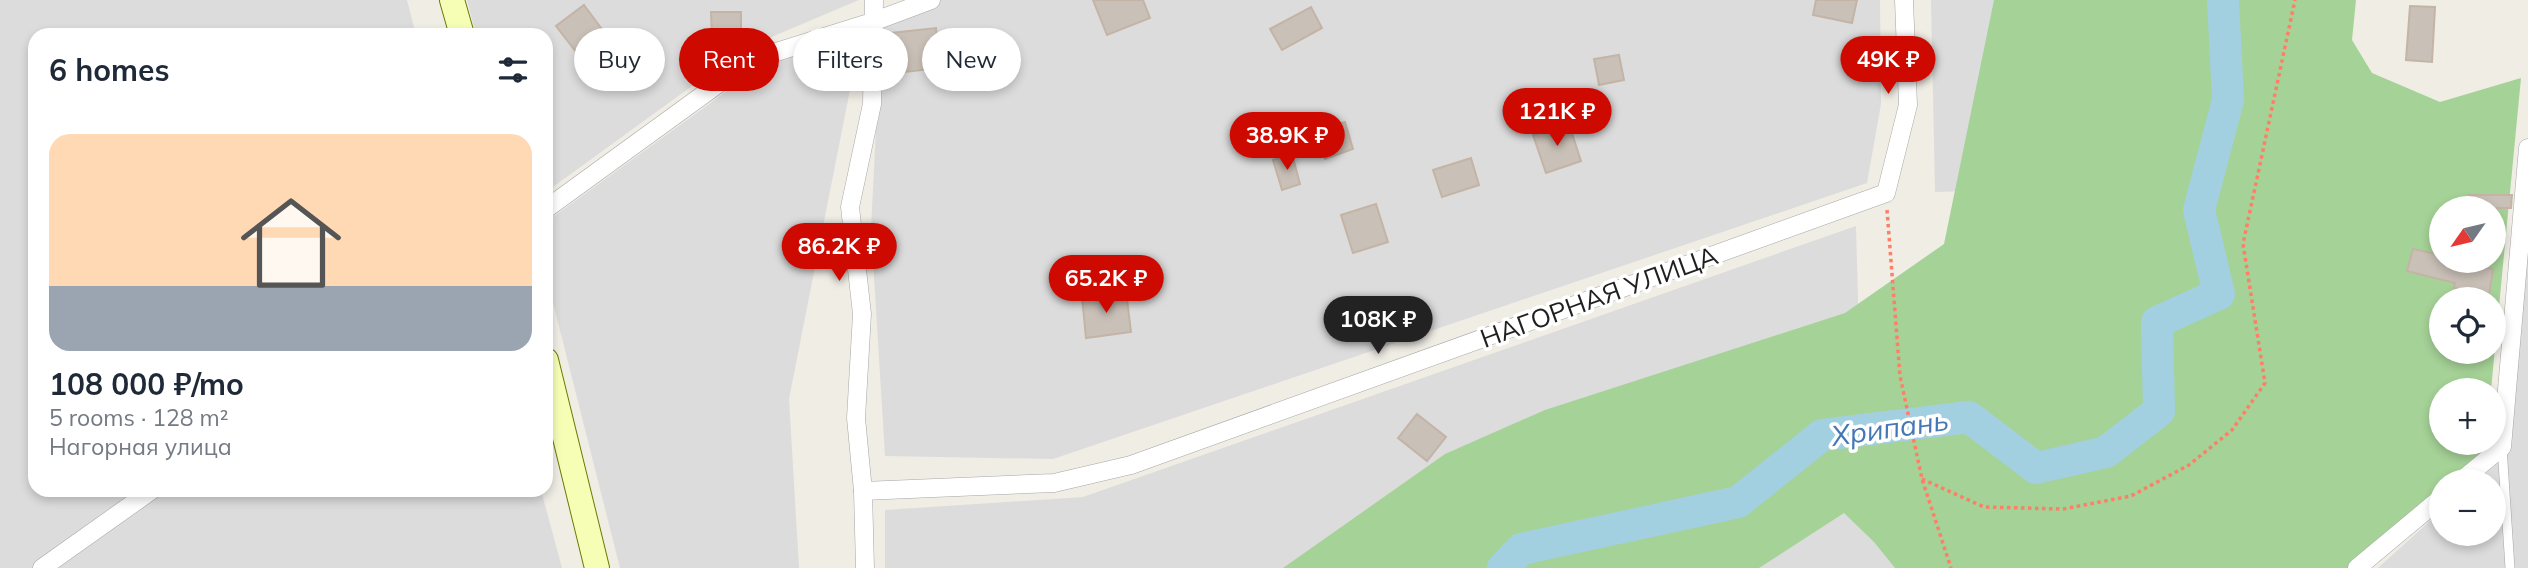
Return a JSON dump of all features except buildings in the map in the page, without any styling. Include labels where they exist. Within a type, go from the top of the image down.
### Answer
[{"type":"main road","points":[[453,0],[460,28]]},
{"type":"main road","points":[[553,388],[597,568]]},
{"type":"street","points":[[865,568],[863,491],[856,418],[862,314],[850,207],[872,104],[874,0]]},
{"type":"street","points":[[553,204],[751,60],[875,21],[931,0]]},
{"type":"street","points":[[1886,193],[1908,105],[1904,0]]},
{"type":"street","points":[[2506,413],[2523,270],[2528,148]]},
{"type":"street","name":"НАГОРНАЯ УЛИЦА","points":[[863,491],[1054,483],[1131,465],[1886,193]]},
{"type":"street","points":[[2475,469],[2492,455]]},
{"type":"street","points":[[43,568],[142,497]]},
{"type":"street","points":[[2357,568],[2429,508]]},
{"type":"lane","points":[[2503,455],[2510,568]]},
{"type":"path","points":[[1922,479],[1984,507],[2063,509],[2131,496],[2189,465],[2232,430],[2265,383],[2243,244],[2295,0]]},
{"type":"path","points":[[1886,193],[1900,376],[1922,479],[1951,568]]},
{"type":"shaded area","points":[[0,0],[407,0],[414,28],[28,28],[28,497],[543,497],[562,568],[0,568]]},
{"type":"shaded area","points":[[467,0],[859,0],[779,34],[779,28],[679,28],[679,91],[685,91],[553,187],[553,28],[474,28]]},
{"type":"shaded area","points":[[918,0],[1880,0],[1881,104],[1867,183],[1053,459],[885,456],[871,228],[878,91],[908,91],[908,28],[881,28],[882,12]]},
{"type":"shaded area","points":[[1931,0],[2145,0],[2138,186],[1935,192]]},
{"type":"shaded area","points":[[793,54],[793,91],[850,91],[789,399],[799,568],[620,568],[553,303],[553,217],[727,91],[779,91],[779,60]]},
{"type":"shaded area","points":[[1856,226],[1859,337],[1294,568],[885,568],[885,510],[1083,497]]},
{"type":"shaded area","points":[[2528,252],[2528,568],[2378,568],[2429,522],[2429,546],[2506,546],[2506,469],[2488,469],[2510,449]]},
{"type":"shaded area","points":[[1843,497],[1902,568],[1723,568]]},
{"type":"green space","points":[[1994,0],[2356,0],[2352,40],[2372,73],[2440,102],[2521,78],[2506,234],[2506,196],[2429,196],[2429,273],[2502,273],[2501,287],[2429,287],[2429,364],[2494,364],[2492,378],[2429,378],[2429,455],[2479,455],[2466,469],[2429,469],[2429,502],[2348,568],[1895,568],[1874,542],[1844,513],[1759,568],[1283,568],[1445,454],[1545,410],[1845,313],[1944,244]]},
{"type":"waterway","name":"Хрипань","points":[[1503,568],[1521,549],[1738,502],[1822,435],[1969,417],[2036,468],[2106,452],[2159,411],[2157,322],[2219,294],[2199,210],[2228,100],[2223,0]]}]
